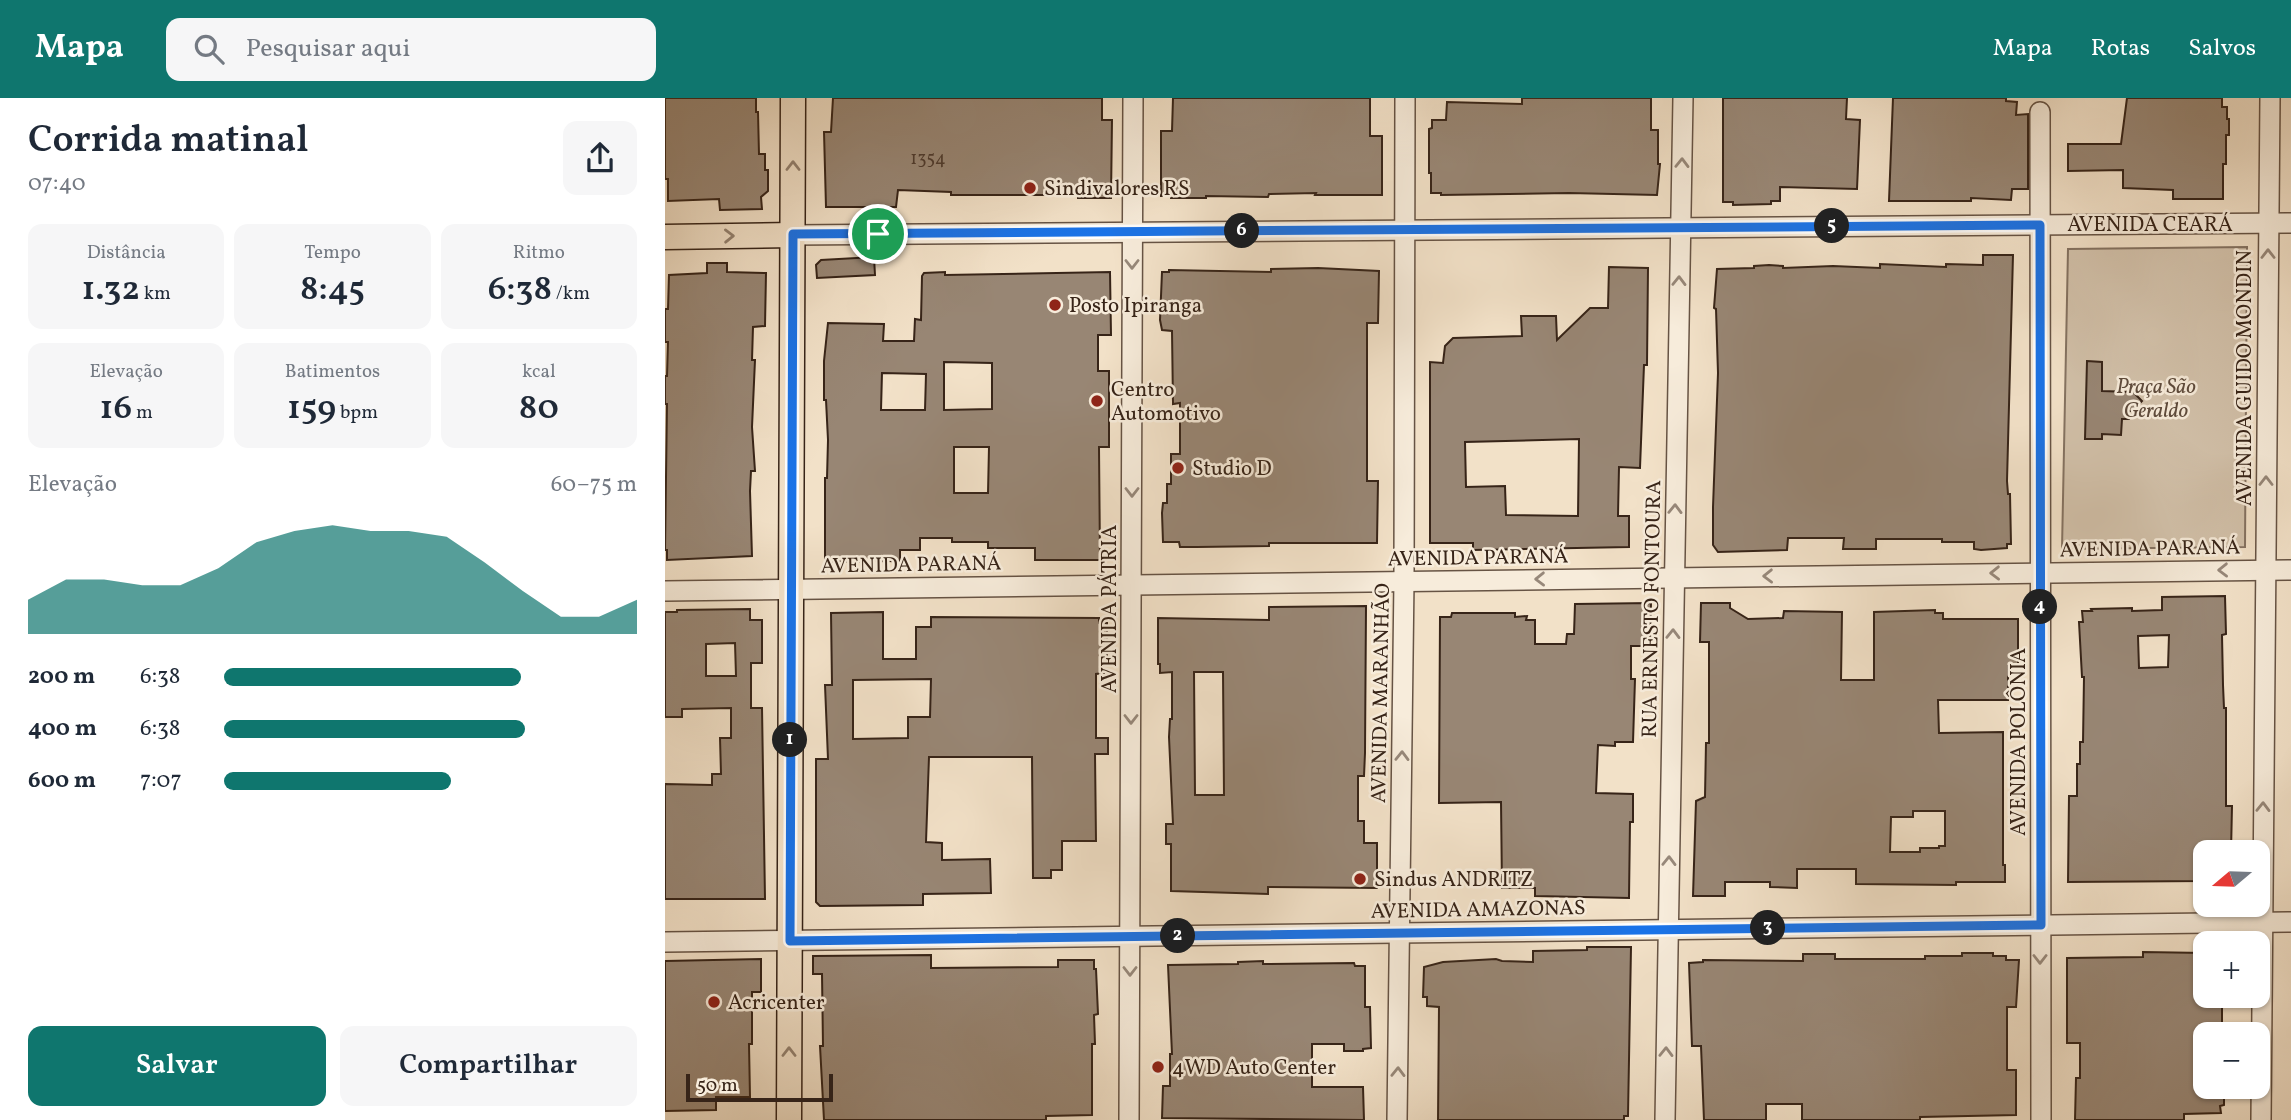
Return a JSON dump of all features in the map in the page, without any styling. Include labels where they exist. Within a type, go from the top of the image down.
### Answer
[{"type":"main road","points":[[789,1120],[793,98]]},
{"type":"main road","name":"AVENIDA CEARÁ","points":[[665,237],[793,234]]},
{"type":"street","name":"AVENIDA PÁTRIA","points":[[1129,1120],[1133,98]]},
{"type":"street","name":"AVENIDA MARANHÃO","points":[[1397,1120],[1405,580],[1405,98]]},
{"type":"street","name":"RUA ERNESTO FONTOURA","points":[[1665,1120],[1683,98]]},
{"type":"street","name":"AVENIDA GUIDO MONDIN","points":[[2260,1120],[2270,98]]},
{"type":"street","name":"AVENIDA POLÔNIA","points":[[2040,112],[2041,1120]]},
{"type":"street","name":"AVENIDA CEARÁ","points":[[793,234],[2291,223]]},
{"type":"street","name":"AVENIDA PARANÁ","points":[[665,591],[2291,570]]},
{"type":"street","name":"AVENIDA AMAZONAS","points":[[665,942],[2291,922]]},
{"type":"green space","name":"Praça São Geraldo","points":[[2247,247],[2245,547],[2062,549],[2068,249]]},
{"type":"building","points":[[665,98],[756,98],[759,154],[765,154],[765,170],[768,170],[768,191],[761,197],[762,209],[720,210],[719,199],[668,201],[668,179],[665,179]]},
{"type":"building","points":[[833,98],[1102,98],[1102,120],[1112,120],[1111,198],[1078,198],[1078,195],[951,195],[951,192],[898,190],[896,207],[826,207],[824,132],[831,132]]},
{"type":"building","points":[[1173,98],[1370,98],[1370,136],[1382,136],[1382,195],[1315,195],[1316,193],[1269,194],[1268,197],[1161,196],[1161,131],[1172,131]]},
{"type":"building","points":[[1522,98],[1651,98],[1651,130],[1658,130],[1660,164],[1657,195],[1431,193],[1429,129],[1432,128],[1432,120],[1446,120],[1447,102],[1522,104]]},
{"type":"building","points":[[1723,98],[1847,98],[1846,119],[1860,120],[1857,189],[1780,187],[1780,201],[1771,201],[1771,204],[1733,205],[1733,202],[1723,202]]},
{"type":"building","points":[[1893,98],[2006,98],[2006,101],[2017,102],[2016,115],[2028,114],[2028,189],[2012,189],[2011,200],[1971,198],[1971,201],[1889,201]]},
{"type":"building","points":[[2127,98],[2222,98],[2222,107],[2227,107],[2229,119],[2226,164],[2223,164],[2223,199],[2173,199],[2173,190],[2123,188],[2123,170],[2068,171],[2068,144],[2121,144]]},
{"type":"building","points":[[1983,255],[2013,255],[2007,481],[2010,494],[2011,544],[2007,544],[2007,548],[1981,550],[1974,549],[1974,542],[1876,539],[1876,549],[1843,549],[1844,538],[1788,538],[1787,550],[1718,552],[1713,545],[1718,373],[1714,308],[1717,269],[1769,265],[1783,268],[1880,268],[1880,264],[1946,267],[1946,264],[1983,265]]},
{"type":"building","points":[[874,257],[875,275],[817,278],[816,265],[821,260]]},
{"type":"building","points":[[707,263],[727,263],[727,272],[766,273],[765,326],[753,327],[752,360],[755,360],[752,427],[755,471],[751,471],[750,491],[752,556],[667,560],[665,376],[668,342],[665,342],[665,309],[668,309],[669,275],[707,273]]},
{"type":"building","points":[[1609,267],[1648,268],[1647,365],[1644,365],[1640,468],[1619,467],[1618,516],[1629,516],[1629,547],[1473,550],[1473,543],[1430,543],[1430,362],[1443,363],[1445,346],[1453,338],[1522,336],[1521,316],[1556,316],[1557,340],[1590,308],[1608,308]],"holes":[[[1579,439],[1578,516],[1506,515],[1505,486],[1466,487],[1465,442]]]},
{"type":"building","points":[[1271,269],[1379,271],[1378,323],[1367,323],[1367,481],[1378,481],[1377,543],[1269,543],[1269,546],[1180,547],[1179,542],[1163,542],[1162,513],[1163,503],[1167,503],[1167,484],[1171,484],[1171,454],[1180,454],[1180,403],[1173,404],[1172,331],[1162,330],[1160,320],[1162,272],[1271,272]]},
{"type":"building","points":[[945,272],[945,275],[1110,272],[1111,335],[1098,335],[1098,371],[1109,371],[1109,447],[1099,447],[1100,560],[1035,560],[1035,548],[988,548],[988,542],[952,542],[952,538],[920,538],[920,550],[900,550],[900,561],[825,562],[828,440],[824,361],[828,323],[884,324],[883,341],[914,341],[915,319],[921,320],[924,273]],"holes":[[[944,362],[992,363],[992,409],[944,410]],[[882,373],[926,374],[925,410],[881,410]],[[954,447],[989,447],[988,493],[954,493]]]},
{"type":"building","points":[[2087,361],[2102,362],[2102,391],[2133,392],[2142,401],[2129,411],[2129,419],[2122,419],[2121,435],[2102,434],[2102,439],[2085,439]]},
{"type":"building","points":[[2225,596],[2226,634],[2222,635],[2226,708],[2226,806],[2232,806],[2231,840],[2193,840],[2193,881],[2068,882],[2069,796],[2077,796],[2077,764],[2080,764],[2080,742],[2083,742],[2084,677],[2079,622],[2083,622],[2082,611],[2132,608],[2132,611],[2162,610],[2162,597]],"holes":[[[2169,635],[2168,667],[2139,668],[2138,636]]]},
{"type":"building","points":[[1651,603],[1650,646],[1631,646],[1631,679],[1635,679],[1633,742],[1615,742],[1615,746],[1598,745],[1596,793],[1633,794],[1629,898],[1535,896],[1535,888],[1502,888],[1501,802],[1439,803],[1440,617],[1451,617],[1452,613],[1515,613],[1515,617],[1527,616],[1526,620],[1535,620],[1535,644],[1566,644],[1567,634],[1574,634],[1575,604]]},
{"type":"building","points":[[1701,603],[1730,603],[1730,608],[1748,619],[1783,618],[1784,611],[1842,612],[1841,680],[1874,680],[1874,612],[1935,610],[1935,613],[1943,613],[1943,619],[2018,619],[2018,666],[2008,666],[2008,700],[1938,700],[1939,733],[2003,732],[2005,882],[1956,882],[1956,885],[1856,884],[1856,869],[1797,869],[1797,888],[1770,887],[1770,882],[1725,882],[1725,896],[1693,896],[1696,801],[1705,797],[1706,743],[1709,743],[1709,642],[1700,642]],"holes":[[[1913,811],[1945,811],[1945,846],[1920,848],[1920,852],[1890,852],[1891,817],[1913,817]]]},
{"type":"building","points":[[1366,606],[1365,753],[1364,776],[1358,776],[1358,821],[1364,821],[1364,843],[1377,843],[1377,888],[1268,887],[1268,894],[1171,891],[1171,844],[1166,844],[1166,824],[1173,824],[1169,737],[1172,719],[1172,672],[1160,673],[1158,618],[1269,620],[1269,607]],"holes":[[[1194,672],[1223,672],[1224,795],[1195,795]]]},
{"type":"building","points":[[750,609],[750,620],[762,620],[762,663],[751,663],[751,708],[762,708],[765,899],[665,899],[665,784],[712,785],[712,774],[721,774],[720,738],[731,738],[731,708],[682,709],[682,717],[665,717],[665,612]],"holes":[[[735,643],[736,676],[706,676],[706,644]]]},
{"type":"building","points":[[883,612],[883,659],[916,659],[916,627],[931,627],[931,617],[1099,618],[1099,623],[1107,623],[1107,662],[1104,662],[1104,673],[1096,674],[1096,738],[1108,738],[1108,754],[1095,754],[1096,841],[1062,841],[1062,870],[1051,870],[1051,878],[1033,878],[1032,757],[929,757],[926,842],[942,843],[942,860],[990,859],[991,893],[923,894],[923,905],[820,906],[816,902],[816,759],[828,759],[825,685],[832,685],[831,613]],"holes":[[[931,679],[930,717],[908,717],[908,738],[853,739],[853,680]]]},
{"type":"building","points":[[1587,947],[1631,947],[1628,1116],[1624,1116],[1624,1120],[1438,1120],[1439,1007],[1427,1006],[1427,997],[1423,997],[1424,967],[1443,962],[1496,959],[1533,962],[1533,951],[1587,950]]},
{"type":"building","points":[[2143,952],[2193,953],[2193,1008],[2222,1008],[2222,1022],[2193,1022],[2193,1099],[2224,1099],[2224,1105],[2220,1106],[2221,1113],[2184,1114],[2184,1120],[2075,1120],[2076,1078],[2080,1078],[2080,1043],[2067,1043],[2067,958],[2143,957]]},
{"type":"building","points":[[1962,953],[1993,953],[1993,956],[2006,956],[2006,960],[2019,960],[2016,1007],[2007,1007],[2007,1070],[2016,1070],[2016,1115],[1920,1117],[1920,1120],[1802,1120],[1802,1104],[1766,1104],[1766,1120],[1704,1120],[1701,1046],[1692,1046],[1689,963],[1703,960],[1803,961],[1803,954],[1835,954],[1835,959],[1925,959],[1925,956],[1962,956]]},
{"type":"building","points":[[931,955],[931,968],[1058,967],[1058,960],[1094,960],[1098,1014],[1094,1015],[1095,1044],[1092,1044],[1092,1115],[1046,1116],[1046,1120],[824,1120],[820,1046],[823,1046],[822,974],[813,974],[813,956]]},
{"type":"building","points":[[761,959],[761,992],[752,992],[750,1097],[716,1097],[716,1110],[665,1111],[665,961]]},
{"type":"building","points":[[1263,961],[1263,964],[1354,963],[1355,966],[1365,966],[1365,1007],[1370,1007],[1371,1048],[1344,1051],[1344,1044],[1312,1044],[1312,1087],[1363,1087],[1364,1120],[1162,1118],[1163,1086],[1170,1086],[1172,1054],[1168,965]]},
{"type":"place","name":"Sindivalores RS","points":[[1030,188]]},
{"type":"place","name":"Posto Ipiranga","points":[[1055,305]]},
{"type":"place","name":"Centro Automotivo","points":[[1097,401]]},
{"type":"place","name":"Studio D","points":[[1178,468]]},
{"type":"place","name":"Sindus ANDRITZ","points":[[1360,879]]},
{"type":"place","name":"Acricenter","points":[[714,1002]]},
{"type":"place","name":"4WD Auto Center","points":[[1158,1067]]},
{"type":"route","points":[[2040,225],[2041,925],[790,941],[793,234],[878,234],[2040,225]]}]
